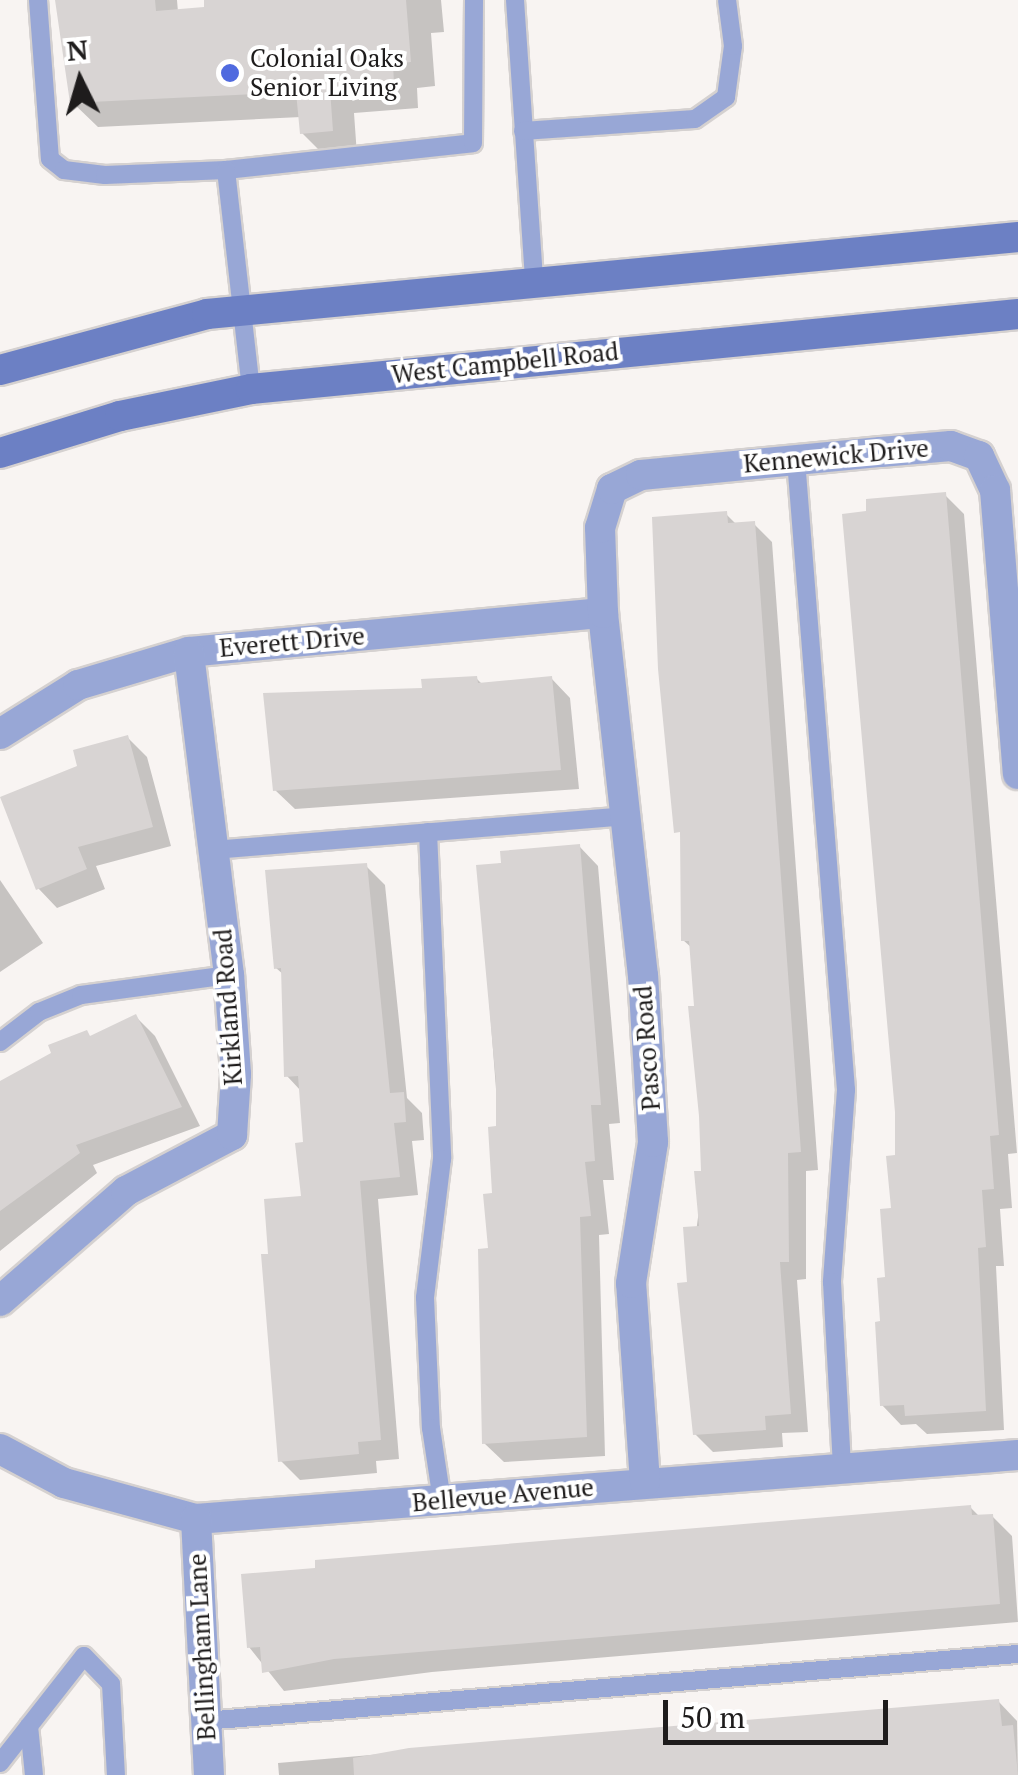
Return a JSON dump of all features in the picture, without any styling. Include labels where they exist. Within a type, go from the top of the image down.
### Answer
[{"type":"main road","points":[[0,370],[139,328],[244,310],[1018,236]]},
{"type":"main road","name":"West Campbell Road","points":[[0,454],[120,416],[251,389],[1018,314]]},
{"type":"street","name":"Kennewick Drive","points":[[612,489],[640,475],[951,446],[979,456],[995,490],[1018,774]]},
{"type":"street","name":"Pasco Road","points":[[612,489],[600,528],[603,613],[626,816],[653,1142],[630,1282],[645,1482]]},
{"type":"street","name":"Everett Drive","points":[[0,734],[78,684],[189,652],[603,613]]},
{"type":"street","name":"Kirkland Road","points":[[0,1301],[126,1191],[232,1136],[236,1074],[229,975],[189,652]]},
{"type":"street","name":"Bellevue Avenue","points":[[0,1450],[64,1483],[196,1519],[1018,1455]]},
{"type":"street","name":"Bellingham Lane","points":[[196,1519],[209,1775]]},
{"type":"lane","points":[[38,0],[50,159],[64,170],[105,175],[226,170],[473,143],[474,0]]},
{"type":"lane","points":[[514,0],[534,281]]},
{"type":"lane","points":[[524,131],[695,119],[726,97],[732,46],[726,0]]},
{"type":"lane","points":[[226,170],[251,389]]},
{"type":"lane","points":[[796,460],[846,1090],[832,1300],[842,1467]]},
{"type":"lane","points":[[214,850],[626,816]]},
{"type":"lane","points":[[428,832],[442,1159],[425,1298],[430,1428],[442,1500]]},
{"type":"lane","points":[[0,1042],[39,1012],[81,995],[229,975]]},
{"type":"lane","points":[[204,1721],[1018,1654]]},
{"type":"lane","points":[[0,1763],[84,1656],[111,1684],[116,1775]]},
{"type":"lane","points":[[29,1726],[34,1775]]},
{"type":"building","name":"Colonial Oaks Senior Living","points":[[55,0],[155,0],[156,11],[204,7],[204,0],[406,0],[411,62],[393,64],[394,83],[330,89],[333,131],[300,134],[296,92],[70,103]]},
{"type":"building","points":[[946,492],[999,1135],[990,1136],[994,1189],[982,1190],[986,1247],[978,1248],[986,1411],[905,1416],[904,1405],[880,1406],[875,1322],[880,1321],[877,1278],[885,1277],[880,1209],[891,1208],[886,1156],[895,1155],[895,1112],[842,514],[866,511],[866,499]]},
{"type":"building","points":[[727,511],[728,523],[755,521],[801,1152],[788,1153],[789,1262],[780,1262],[791,1414],[765,1416],[766,1430],[693,1435],[677,1283],[687,1282],[683,1227],[699,1226],[694,1171],[701,1171],[699,1116],[688,1006],[694,1006],[689,941],[681,941],[680,832],[674,833],[658,669],[652,517]]},
{"type":"building","points":[[477,676],[478,683],[552,676],[561,770],[273,791],[263,693],[422,688],[421,679]]},
{"type":"building","points":[[128,735],[153,827],[78,847],[87,869],[36,890],[0,797],[77,766],[73,750]]},
{"type":"building","points":[[580,844],[601,1105],[591,1105],[595,1161],[585,1162],[591,1216],[580,1217],[587,1437],[482,1444],[478,1249],[488,1248],[483,1194],[492,1193],[488,1127],[496,1126],[496,1082],[476,865],[501,863],[500,851]]},
{"type":"building","points":[[367,863],[390,1093],[404,1092],[406,1122],[394,1123],[400,1177],[360,1181],[381,1440],[358,1442],[359,1454],[278,1462],[261,1254],[268,1254],[264,1199],[301,1196],[295,1143],[303,1142],[298,1076],[284,1077],[281,968],[274,969],[265,870]]},
{"type":"building","points":[[136,1014],[182,1107],[76,1145],[80,1153],[0,1211],[0,1081],[51,1053],[48,1045],[87,1030],[90,1036]]},
{"type":"building","points":[[971,1505],[972,1515],[993,1514],[1000,1604],[334,1659],[262,1673],[260,1647],[247,1648],[241,1574],[315,1568],[315,1560]]},
{"type":"building","points":[[999,1699],[1002,1726],[1013,1725],[1018,1775],[354,1775],[353,1758],[409,1748]]},
{"type":"place","name":"Colonial Oaks Senior Living","points":[[230,73]]}]
